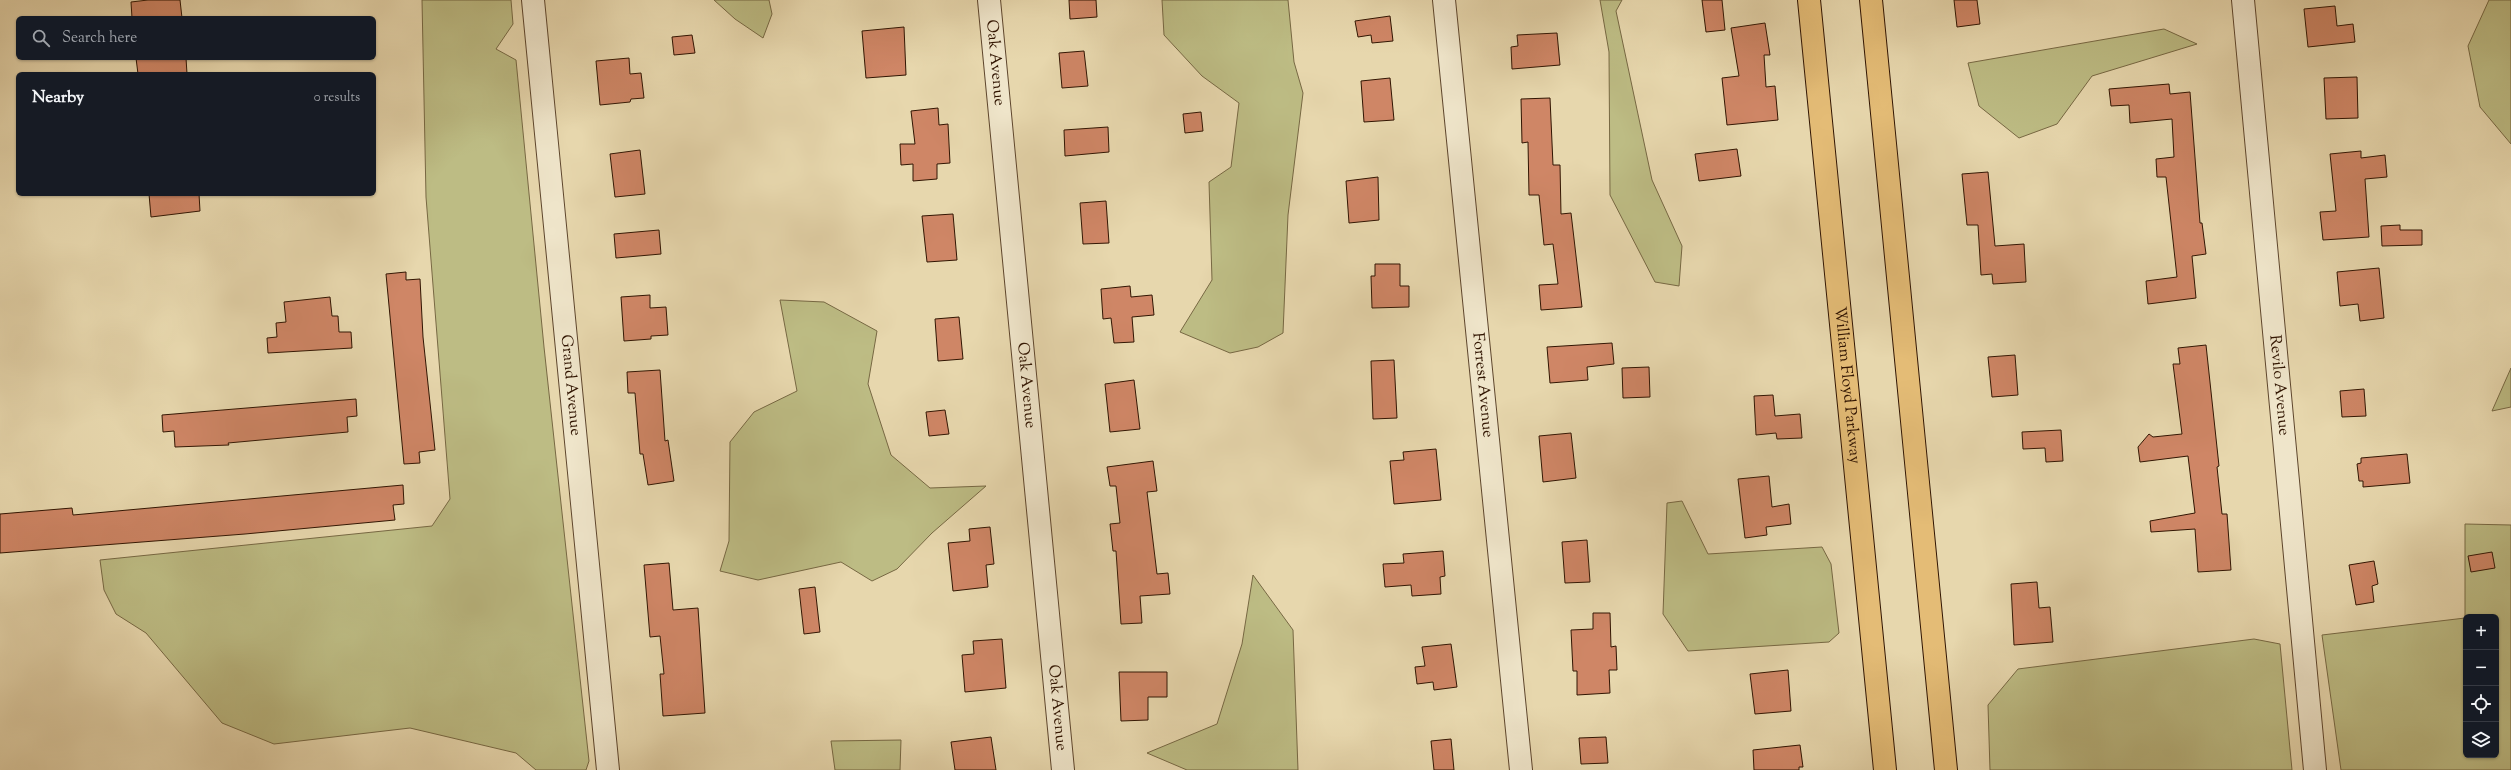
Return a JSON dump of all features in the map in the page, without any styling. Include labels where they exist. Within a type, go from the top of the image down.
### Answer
[{"type":"highway","name":"William Floyd Parkway","points":[[1809,0],[1885,770]]},
{"type":"highway","points":[[1871,0],[1946,770]]},
{"type":"street","name":"Grand Avenue","points":[[533,0],[608,770]]},
{"type":"street","name":"Oak Avenue","points":[[989,0],[1063,770]]},
{"type":"street","name":"Forrest Avenue","points":[[1444,0],[1521,770]]},
{"type":"street","name":"Revilo Avenue","points":[[2243,0],[2315,770]]},
{"type":"shaded area","points":[[422,0],[511,0],[513,24],[496,49],[516,60],[544,347],[589,761],[586,770],[536,770],[516,753],[410,728],[274,744],[222,723],[146,633],[116,614],[104,590],[100,560],[432,526],[450,499],[426,197]]},
{"type":"shaded area","points":[[714,0],[769,0],[772,14],[763,38],[735,19]]},
{"type":"shaded area","points":[[1162,0],[1288,0],[1294,62],[1303,93],[1288,215],[1283,333],[1258,347],[1230,353],[1180,332],[1212,280],[1209,182],[1231,167],[1239,103],[1202,76],[1164,35]]},
{"type":"shaded area","points":[[1600,0],[1622,0],[1616,11],[1652,180],[1682,246],[1679,286],[1655,282],[1610,195],[1609,52]]},
{"type":"shaded area","points":[[2489,0],[2511,0],[2511,144],[2480,107],[2468,46]]},
{"type":"shaded area","points":[[2164,29],[2197,44],[2092,76],[2057,124],[2019,138],[1979,106],[1968,63]]},
{"type":"shaded area","points":[[780,300],[824,302],[877,331],[868,384],[891,455],[930,488],[986,486],[932,533],[897,569],[872,581],[841,562],[758,580],[720,571],[729,541],[730,442],[754,412],[797,391]]},
{"type":"shaded area","points":[[2511,368],[2511,407],[2492,411]]},
{"type":"shaded area","points":[[1682,501],[1708,554],[1822,547],[1831,564],[1839,633],[1829,642],[1688,651],[1663,614],[1667,503]]},
{"type":"shaded area","points":[[2465,524],[2511,525],[2511,770],[2341,770],[2322,635],[2463,618],[2463,758],[2499,758],[2499,614],[2465,614]]},
{"type":"shaded area","points":[[1253,575],[1293,630],[1298,770],[1187,770],[1147,753],[1217,724],[1242,644]]},
{"type":"shaded area","points":[[2254,639],[2280,644],[2292,770],[1990,770],[1988,705],[2018,669]]},
{"type":"shaded area","points":[[901,740],[900,770],[835,770],[831,741]]},
{"type":"building","points":[[148,0],[180,0],[182,16],[132,16],[131,2]]},
{"type":"building","points":[[1069,0],[1096,0],[1097,17],[1070,19]]},
{"type":"building","points":[[1702,0],[1722,0],[1725,30],[1706,32]]},
{"type":"building","points":[[1954,0],[1977,0],[1980,24],[1957,27]]},
{"type":"building","points":[[2335,6],[2337,26],[2353,24],[2355,42],[2308,47],[2304,9]]},
{"type":"building","points":[[1390,16],[1393,41],[1372,43],[1371,35],[1358,37],[1355,21]]},
{"type":"building","points":[[1765,23],[1770,55],[1764,55],[1766,87],[1775,86],[1778,120],[1727,125],[1722,78],[1739,76],[1731,28]]},
{"type":"building","points":[[904,27],[906,75],[866,78],[862,31]]},
{"type":"building","points":[[1557,33],[1560,65],[1512,69],[1511,47],[1518,46],[1517,35]]},
{"type":"building","points":[[692,35],[695,53],[674,55],[672,37]]},
{"type":"building","points":[[1084,51],[1088,86],[1062,88],[1059,53]]},
{"type":"building","points":[[629,58],[630,74],[641,73],[644,98],[631,99],[630,102],[600,105],[596,61]]},
{"type":"building","points":[[136,60],[186,60],[187,72],[138,72]]},
{"type":"building","points":[[2357,77],[2358,118],[2326,119],[2324,78]]},
{"type":"building","points":[[1390,78],[1394,120],[1364,122],[1361,81]]},
{"type":"building","points":[[2169,84],[2170,94],[2190,92],[2200,223],[2202,223],[2206,254],[2192,256],[2196,298],[2148,304],[2146,281],[2177,277],[2166,177],[2157,177],[2156,159],[2174,157],[2172,119],[2130,123],[2129,105],[2111,106],[2109,89]]},
{"type":"building","points":[[1550,98],[1553,165],[1560,165],[1561,214],[1571,213],[1582,307],[1541,310],[1539,285],[1558,284],[1553,244],[1544,245],[1539,195],[1529,195],[1528,142],[1522,143],[1521,99]]},
{"type":"building","points":[[938,108],[939,125],[948,124],[950,163],[937,164],[937,179],[913,181],[913,164],[901,165],[900,144],[915,144],[911,111]]},
{"type":"building","points":[[1201,112],[1203,131],[1185,133],[1183,114]]},
{"type":"building","points":[[1108,127],[1109,152],[1065,156],[1064,130]]},
{"type":"building","points":[[1737,149],[1741,176],[1699,181],[1695,154]]},
{"type":"building","points":[[640,150],[645,194],[615,197],[610,154]]},
{"type":"building","points":[[2361,151],[2361,158],[2385,155],[2387,177],[2365,179],[2369,237],[2323,240],[2320,212],[2336,211],[2330,154]]},
{"type":"building","points":[[1988,172],[1995,246],[2024,244],[2026,282],[1993,284],[1992,274],[1981,275],[1978,225],[1967,225],[1962,174]]},
{"type":"building","points":[[1378,177],[1379,220],[1349,223],[1346,181]]},
{"type":"building","points":[[149,196],[199,196],[200,211],[151,217]]},
{"type":"building","points":[[1106,201],[1109,243],[1083,244],[1080,203]]},
{"type":"building","points":[[953,214],[957,260],[927,262],[922,216]]},
{"type":"building","points":[[2400,225],[2400,230],[2422,230],[2422,245],[2382,246],[2381,226]]},
{"type":"building","points":[[659,230],[661,254],[616,258],[614,234]]},
{"type":"building","points":[[1375,264],[1400,264],[1400,286],[1409,286],[1409,307],[1372,308],[1371,276],[1375,276]]},
{"type":"building","points":[[2379,268],[2384,318],[2360,321],[2358,304],[2340,306],[2337,272]]},
{"type":"building","points":[[406,272],[406,280],[420,279],[423,337],[435,450],[419,452],[420,463],[404,464],[386,274]]},
{"type":"building","points":[[1130,286],[1131,297],[1152,295],[1154,315],[1132,317],[1134,342],[1114,343],[1111,318],[1103,319],[1101,289]]},
{"type":"building","points":[[650,295],[650,308],[666,307],[668,335],[651,336],[651,339],[624,341],[621,297]]},
{"type":"building","points":[[330,297],[332,316],[338,316],[339,332],[351,332],[352,348],[268,353],[267,338],[277,337],[276,323],[286,322],[284,302]]},
{"type":"building","points":[[959,317],[963,359],[938,361],[935,319]]},
{"type":"building","points":[[1612,343],[1614,364],[1587,367],[1588,380],[1550,383],[1547,347]]},
{"type":"building","points":[[2206,345],[2219,466],[2217,467],[2222,514],[2227,514],[2231,570],[2198,572],[2195,529],[2151,532],[2150,521],[2195,513],[2188,456],[2140,462],[2138,447],[2149,434],[2153,437],[2182,434],[2173,364],[2180,364],[2178,348]]},
{"type":"building","points":[[2015,355],[2018,395],[1992,397],[1988,357]]},
{"type":"building","points":[[1394,360],[1397,418],[1373,419],[1371,361]]},
{"type":"building","points":[[1649,367],[1650,397],[1623,398],[1622,368]]},
{"type":"building","points":[[660,370],[665,441],[668,440],[674,481],[648,485],[643,454],[640,454],[635,393],[628,393],[627,372]]},
{"type":"building","points":[[1134,380],[1140,429],[1110,432],[1105,384]]},
{"type":"building","points":[[2364,389],[2366,416],[2342,417],[2340,391]]},
{"type":"building","points":[[1773,395],[1775,416],[1800,414],[1802,438],[1777,439],[1776,433],[1756,435],[1754,396]]},
{"type":"building","points":[[356,399],[357,416],[347,417],[348,432],[228,443],[229,445],[175,447],[174,431],[163,432],[162,415]]},
{"type":"building","points":[[945,410],[949,434],[929,436],[926,412]]},
{"type":"building","points":[[2061,430],[2063,461],[2046,462],[2045,448],[2023,449],[2022,432]]},
{"type":"building","points":[[1571,433],[1576,478],[1543,482],[1539,436]]},
{"type":"building","points":[[1436,449],[1441,500],[1394,504],[1390,461],[1404,460],[1403,452]]},
{"type":"building","points":[[2407,454],[2410,483],[2363,487],[2363,481],[2359,481],[2357,464],[2361,463],[2361,458]]},
{"type":"building","points":[[1153,461],[1157,491],[1147,492],[1157,574],[1168,573],[1170,594],[1140,596],[1142,623],[1121,624],[1116,551],[1113,551],[1110,524],[1120,523],[1116,486],[1110,486],[1107,467]]},
{"type":"building","points":[[1769,476],[1772,507],[1789,504],[1791,524],[1766,527],[1767,535],[1745,538],[1738,479]]},
{"type":"building","points":[[403,485],[404,504],[393,505],[395,520],[245,534],[0,553],[0,514],[72,508],[73,515]]},
{"type":"building","points":[[990,527],[994,564],[986,565],[988,587],[953,591],[948,543],[970,541],[969,529]]},
{"type":"building","points":[[1587,540],[1590,582],[1565,583],[1562,542]]},
{"type":"building","points":[[1443,551],[1445,576],[1440,577],[1441,594],[1412,596],[1411,585],[1385,587],[1383,564],[1404,563],[1403,554]]},
{"type":"building","points":[[2492,552],[2495,568],[2471,572],[2468,556]]},
{"type":"building","points":[[2374,561],[2378,584],[2372,586],[2374,602],[2356,605],[2349,565]]},
{"type":"building","points":[[669,563],[673,610],[698,608],[705,713],[663,716],[660,674],[664,674],[660,636],[650,637],[644,565]]},
{"type":"building","points":[[2037,582],[2039,608],[2050,607],[2053,642],[2014,645],[2011,584]]},
{"type":"building","points":[[815,587],[820,632],[804,634],[799,589]]},
{"type":"building","points":[[1593,613],[1610,613],[1611,647],[1616,646],[1617,670],[1609,670],[1610,693],[1577,695],[1577,671],[1573,671],[1571,630],[1593,629]]},
{"type":"building","points":[[1002,639],[1006,688],[965,692],[962,655],[974,654],[973,641]]},
{"type":"building","points":[[1451,644],[1457,687],[1434,690],[1433,682],[1417,684],[1415,667],[1425,666],[1422,647]]},
{"type":"building","points":[[1788,670],[1791,711],[1755,714],[1750,674]]},
{"type":"building","points":[[1119,672],[1167,672],[1167,697],[1148,697],[1148,720],[1121,721]]},
{"type":"building","points":[[991,737],[996,770],[955,770],[951,742]]},
{"type":"building","points":[[1606,737],[1608,763],[1581,764],[1579,738]]},
{"type":"building","points":[[1451,739],[1454,770],[1434,770],[1431,741]]},
{"type":"building","points":[[1800,745],[1803,767],[1799,767],[1799,770],[1754,770],[1753,750]]}]
